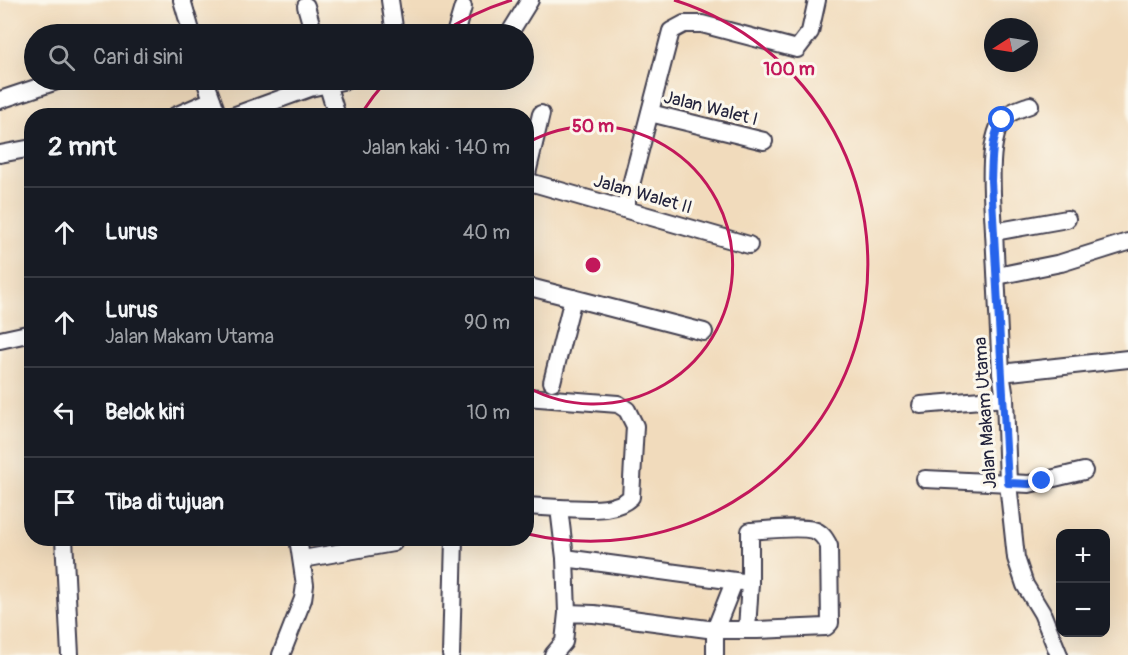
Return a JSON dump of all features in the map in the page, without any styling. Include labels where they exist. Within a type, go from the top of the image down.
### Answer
[{"type":"street","points":[[182,0],[189,24]]},
{"type":"street","points":[[390,0],[394,24]]},
{"type":"street","points":[[515,24],[530,0]]},
{"type":"street","points":[[625,208],[671,31],[678,26],[702,24],[797,50],[810,32],[817,0]]},
{"type":"street","points":[[306,6],[311,24]]},
{"type":"street","points":[[458,24],[463,7]]},
{"type":"street","points":[[0,100],[30,90]]},
{"type":"street","points":[[209,90],[215,108]]},
{"type":"street","points":[[255,108],[304,90]]},
{"type":"street","points":[[329,90],[335,108]]},
{"type":"street","name":"Jalan Makam Utama","points":[[1030,105],[1006,116],[999,125],[992,155],[991,181],[1001,373],[1005,398],[1008,483],[1016,558],[1025,585],[1042,613],[1059,655]]},
{"type":"street","name":"Jalan Walet I","points":[[650,113],[764,141]]},
{"type":"street","points":[[534,144],[541,114]]},
{"type":"street","points":[[0,154],[24,150]]},
{"type":"street","name":"Jalan Walet II","points":[[534,181],[749,245]]},
{"type":"street","points":[[994,232],[1067,219]]},
{"type":"street","points":[[997,276],[1061,263],[1128,242]]},
{"type":"street","points":[[534,288],[704,332]]},
{"type":"street","points":[[552,382],[573,298]]},
{"type":"street","points":[[0,339],[24,334]]},
{"type":"street","points":[[1001,373],[1128,359]]},
{"type":"street","points":[[534,398],[618,404],[627,410],[635,426],[631,497],[624,504],[610,508],[534,506]]},
{"type":"street","points":[[921,405],[1005,398]]},
{"type":"street","points":[[926,479],[1029,484],[1084,471]]},
{"type":"street","points":[[553,655],[564,642],[567,613],[565,558],[559,508]]},
{"type":"street","points":[[567,613],[594,614],[714,630],[820,629],[830,623],[829,546],[824,536],[813,530],[804,529],[750,531],[742,583],[747,629]]},
{"type":"street","points":[[64,546],[70,655]]},
{"type":"street","points":[[281,655],[303,599],[305,585],[300,546]]},
{"type":"street","points":[[303,559],[376,546]]},
{"type":"street","points":[[451,655],[454,546]]},
{"type":"street","points":[[565,558],[742,583]]},
{"type":"street","points":[[715,655],[714,630],[742,583]]},
{"type":"route","points":[[1002,120],[992,155],[991,181],[1008,483],[1029,484],[1042,481]]}]
